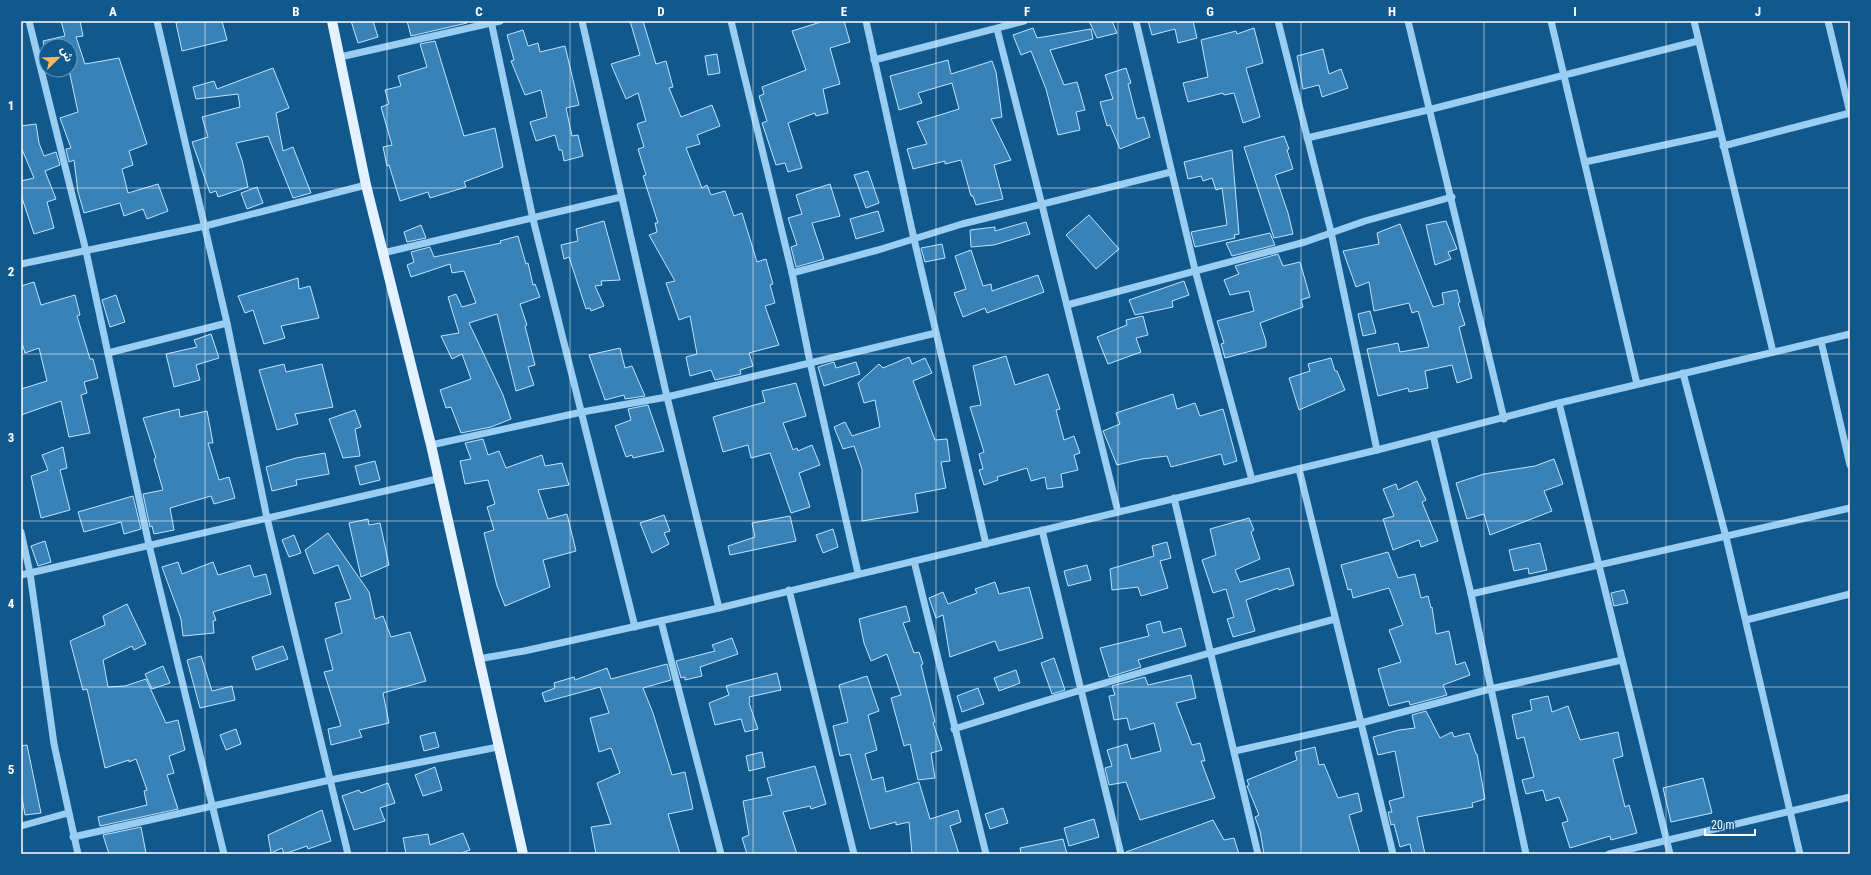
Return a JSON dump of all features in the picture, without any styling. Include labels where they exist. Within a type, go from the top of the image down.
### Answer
[{"type":"main road","points":[[332,21],[366,184],[431,445],[437,479],[523,854]]},
{"type":"street","points":[[29,21],[86,250],[149,545],[224,854]]},
{"type":"street","points":[[157,21],[227,323],[267,518],[348,854]]},
{"type":"street","points":[[340,57],[500,21]]},
{"type":"street","points":[[582,21],[667,397],[719,608]]},
{"type":"street","points":[[731,21],[792,273],[810,362],[858,573]]},
{"type":"street","points":[[866,21],[914,239],[986,544]]},
{"type":"street","points":[[874,60],[1024,21]]},
{"type":"street","points":[[1136,21],[1195,270],[1252,480]]},
{"type":"street","points":[[1278,21],[1331,232],[1377,450]]},
{"type":"street","points":[[1408,21],[1428,110],[1452,197],[1504,419]]},
{"type":"street","points":[[1551,21],[1637,384]]},
{"type":"street","points":[[1694,21],[1774,352]]},
{"type":"street","points":[[1723,146],[1850,113],[1828,21]]},
{"type":"street","points":[[491,22],[533,219],[635,627]]},
{"type":"street","points":[[997,29],[1118,512]]},
{"type":"street","points":[[1307,138],[1428,110],[1698,41]]},
{"type":"street","points":[[1585,162],[1720,133]]},
{"type":"street","points":[[792,273],[962,224],[1171,172]]},
{"type":"street","points":[[21,264],[205,226],[366,184]]},
{"type":"street","points":[[383,253],[533,219],[621,197]]},
{"type":"street","points":[[1067,305],[1305,242],[1365,221],[1452,197]]},
{"type":"street","points":[[108,353],[227,323]]},
{"type":"street","points":[[431,445],[582,412],[667,397],[936,333]]},
{"type":"street","points":[[478,659],[719,608],[858,573],[986,544],[1377,450],[1433,435],[1504,419],[1559,403],[1637,384],[1850,334]]},
{"type":"street","points":[[1821,341],[1850,465]]},
{"type":"street","points":[[1683,373],[1726,537],[1800,854]]},
{"type":"street","points":[[1559,403],[1670,854]]},
{"type":"street","points":[[1433,435],[1471,594],[1526,854]]},
{"type":"street","points":[[1299,469],[1393,854]]},
{"type":"street","points":[[21,575],[437,479]]},
{"type":"street","points":[[1174,498],[1235,751],[1258,854]]},
{"type":"street","points":[[1471,594],[1850,508]]},
{"type":"street","points":[[1042,530],[1121,854]]},
{"type":"street","points":[[21,532],[30,573],[54,744],[73,837],[78,854]]},
{"type":"street","points":[[914,561],[954,729],[986,854]]},
{"type":"street","points":[[789,590],[854,854]]},
{"type":"street","points":[[1746,620],[1850,594]]},
{"type":"street","points":[[954,729],[1080,689],[1335,619]]},
{"type":"street","points":[[662,621],[721,854]]},
{"type":"street","points":[[1235,751],[1362,723],[1490,689],[1622,660]]},
{"type":"street","points":[[73,837],[330,780],[498,747]]},
{"type":"street","points":[[1609,854],[1850,797]]},
{"type":"street","points":[[21,826],[68,813]]},
{"type":"building","points":[[61,21],[80,21],[83,36],[76,38],[56,38],[65,36]]},
{"type":"building","points":[[183,21],[222,21],[227,40],[182,51],[176,23]]},
{"type":"building","points":[[351,21],[373,21],[378,37],[358,43]]},
{"type":"building","points":[[407,21],[466,21],[467,23],[411,36]]},
{"type":"building","points":[[630,21],[643,21],[656,64],[666,61],[673,87],[669,88],[681,117],[712,105],[720,126],[697,135],[700,144],[686,148],[702,188],[707,185],[711,195],[725,191],[734,216],[742,213],[757,262],[766,259],[773,284],[770,285],[775,303],[765,306],[779,345],[749,353],[753,366],[740,370],[741,374],[715,380],[711,370],[690,376],[686,357],[697,354],[690,316],[679,320],[666,283],[675,281],[649,235],[657,232],[655,223],[658,223],[643,176],[646,175],[638,149],[644,147],[637,124],[646,121],[638,93],[626,99],[611,64],[640,55]]},
{"type":"building","points":[[824,21],[844,21],[850,42],[830,48],[840,84],[823,89],[828,113],[816,116],[815,113],[788,123],[802,168],[788,172],[785,163],[776,165],[762,123],[767,121],[759,96],[764,94],[762,87],[806,70],[792,31]]},
{"type":"building","points":[[1089,21],[1112,21],[1117,33],[1097,38]]},
{"type":"building","points":[[1148,21],[1193,21],[1197,38],[1178,43],[1175,29],[1152,35]]},
{"type":"building","points":[[1033,28],[1037,38],[1091,29],[1093,39],[1050,50],[1064,85],[1077,82],[1085,110],[1076,112],[1080,130],[1058,135],[1046,89],[1031,51],[1021,55],[1013,35]]},
{"type":"building","points":[[1254,28],[1263,63],[1246,68],[1260,117],[1243,123],[1234,93],[1224,95],[1223,93],[1188,102],[1183,83],[1208,77],[1201,40],[1236,31],[1237,34]]},
{"type":"building","points":[[523,30],[528,46],[538,43],[540,52],[565,46],[579,105],[566,108],[572,136],[578,135],[583,156],[564,161],[562,150],[559,150],[555,135],[536,141],[530,122],[547,117],[541,90],[525,95],[511,61],[514,60],[507,35]]},
{"type":"building","points":[[435,41],[464,136],[495,128],[503,167],[464,182],[466,187],[430,198],[428,192],[400,201],[389,165],[387,166],[383,147],[392,145],[381,107],[389,104],[385,90],[401,86],[398,76],[427,67],[420,44]]},
{"type":"building","points":[[78,43],[85,64],[119,58],[147,144],[129,151],[133,165],[122,169],[128,193],[158,184],[168,211],[147,219],[143,209],[124,216],[120,203],[84,213],[78,192],[74,160],[69,162],[66,149],[71,148],[60,118],[78,112],[71,78],[78,78]]},
{"type":"building","points":[[1323,49],[1329,74],[1341,69],[1348,88],[1322,97],[1319,85],[1303,89],[1297,56]]},
{"type":"building","points":[[717,54],[720,73],[708,75],[705,56]]},
{"type":"building","points":[[948,60],[951,74],[992,61],[996,72],[1002,117],[991,119],[1011,160],[994,165],[1003,199],[976,205],[973,196],[971,196],[961,160],[945,164],[945,161],[913,169],[907,149],[927,144],[917,122],[959,109],[952,83],[918,93],[922,103],[899,110],[890,76]]},
{"type":"building","points":[[273,68],[289,108],[276,113],[283,151],[293,147],[311,193],[293,198],[268,136],[236,143],[242,160],[248,187],[218,197],[216,191],[210,193],[192,142],[208,137],[202,117],[240,107],[238,94],[196,99],[193,87],[214,81],[217,89]]},
{"type":"building","points":[[1126,68],[1131,83],[1128,84],[1137,119],[1144,117],[1150,137],[1120,149],[1110,125],[1107,126],[1100,102],[1113,99],[1105,75]]},
{"type":"building","points":[[36,124],[39,143],[44,156],[56,152],[60,165],[45,171],[56,199],[47,202],[54,228],[34,234],[21,195],[21,181],[34,178],[21,147],[21,126]]},
{"type":"building","points":[[1284,136],[1289,149],[1287,150],[1293,169],[1275,175],[1288,213],[1293,234],[1274,238],[1244,147]]},
{"type":"building","points":[[1232,150],[1239,234],[1234,235],[1235,238],[1195,247],[1191,232],[1227,225],[1222,188],[1216,190],[1212,178],[1203,181],[1201,176],[1188,179],[1184,162]]},
{"type":"building","points":[[868,171],[879,203],[866,208],[854,175]]},
{"type":"building","points":[[830,184],[840,216],[812,223],[824,259],[796,267],[791,247],[797,245],[788,218],[802,214],[796,195]]},
{"type":"building","points":[[257,187],[263,203],[247,209],[241,193]]},
{"type":"building","points":[[878,211],[884,231],[856,239],[850,219]]},
{"type":"building","points":[[1089,215],[1119,249],[1096,269],[1066,235]]},
{"type":"building","points":[[604,221],[620,280],[601,281],[602,285],[595,286],[604,306],[591,311],[590,308],[586,309],[569,257],[564,259],[561,245],[578,241],[576,229]]},
{"type":"building","points":[[1446,221],[1457,249],[1448,252],[1451,259],[1435,265],[1426,225]]},
{"type":"building","points":[[1026,222],[1030,234],[994,245],[971,247],[970,230],[995,227],[995,231]]},
{"type":"building","points":[[1400,224],[1433,307],[1444,304],[1442,293],[1457,290],[1460,302],[1458,303],[1465,325],[1459,327],[1472,378],[1457,383],[1452,365],[1425,371],[1428,388],[1409,392],[1408,388],[1378,396],[1367,349],[1398,343],[1400,352],[1429,347],[1418,311],[1412,313],[1409,303],[1374,311],[1369,282],[1356,287],[1343,251],[1379,244],[1377,233]]},
{"type":"building","points":[[421,225],[426,238],[407,242],[404,232]]},
{"type":"building","points":[[1270,233],[1275,245],[1232,256],[1226,243]]},
{"type":"building","points":[[518,236],[526,264],[528,263],[533,285],[535,284],[540,297],[520,304],[527,325],[525,326],[535,365],[528,367],[534,385],[516,391],[497,314],[469,323],[503,395],[511,419],[491,427],[461,433],[451,407],[446,408],[440,390],[471,379],[462,354],[452,359],[441,336],[459,333],[448,297],[456,294],[462,307],[476,303],[464,271],[452,273],[450,264],[411,277],[407,265],[414,262],[411,252],[430,247],[434,257],[501,243],[500,241]]},
{"type":"building","points":[[942,244],[945,258],[925,262],[921,248]]},
{"type":"building","points":[[971,250],[983,286],[991,284],[992,291],[1038,275],[1044,292],[987,313],[985,308],[963,317],[954,293],[966,289],[955,256]]},
{"type":"building","points":[[1278,254],[1283,266],[1300,262],[1310,297],[1301,300],[1303,307],[1260,323],[1266,341],[1266,347],[1225,358],[1221,344],[1224,343],[1217,321],[1254,311],[1249,291],[1230,295],[1224,280],[1239,274],[1235,266]]},
{"type":"building","points":[[298,278],[299,289],[310,286],[319,318],[281,326],[285,338],[264,344],[253,310],[245,313],[238,296]]},
{"type":"building","points":[[1184,281],[1189,295],[1172,301],[1173,307],[1135,315],[1129,300]]},
{"type":"building","points":[[34,282],[41,305],[75,295],[80,315],[77,316],[90,359],[93,359],[98,378],[84,382],[87,393],[81,395],[90,433],[69,437],[61,401],[21,415],[21,389],[47,381],[39,348],[25,353],[21,340],[21,286]]},
{"type":"building","points":[[116,295],[125,322],[110,327],[102,300]]},
{"type":"building","points":[[1370,311],[1376,333],[1363,336],[1358,314]]},
{"type":"building","points":[[1143,316],[1148,335],[1136,338],[1141,352],[1108,364],[1097,337],[1127,325],[1126,320]]},
{"type":"building","points":[[211,334],[219,358],[196,365],[200,380],[174,387],[166,354],[197,347],[194,340]]},
{"type":"building","points":[[620,348],[625,368],[632,366],[645,396],[625,399],[624,395],[605,400],[589,355]]},
{"type":"building","points":[[1006,356],[1015,385],[1048,374],[1060,409],[1056,410],[1064,440],[1074,436],[1080,453],[1074,455],[1078,470],[1061,474],[1063,487],[1047,489],[1045,477],[1031,481],[1027,468],[997,477],[998,480],[984,485],[979,470],[983,469],[979,454],[984,452],[970,407],[981,405],[973,366]]},
{"type":"building","points":[[909,357],[912,364],[925,358],[932,373],[913,381],[935,440],[947,439],[950,461],[941,462],[946,488],[915,494],[918,512],[862,521],[862,469],[854,446],[843,449],[834,427],[845,422],[852,436],[880,427],[875,400],[864,403],[858,383],[879,364],[883,368]]},
{"type":"building","points":[[1331,358],[1335,371],[1337,371],[1345,390],[1299,410],[1289,378],[1310,371],[1308,364]]},
{"type":"building","points":[[834,362],[836,368],[856,362],[860,374],[824,386],[818,367]]},
{"type":"building","points":[[284,364],[286,372],[322,364],[333,407],[295,414],[298,424],[277,430],[259,370]]},
{"type":"building","points":[[796,383],[806,416],[783,423],[793,450],[797,448],[798,451],[812,445],[820,465],[799,473],[810,507],[791,513],[770,453],[751,458],[748,445],[723,452],[713,417],[765,402],[762,391]]},
{"type":"building","points":[[1173,394],[1177,409],[1195,403],[1200,416],[1223,409],[1237,461],[1224,465],[1221,454],[1171,467],[1167,456],[1142,459],[1117,465],[1103,431],[1120,424],[1116,413]]},
{"type":"building","points":[[648,405],[664,451],[633,458],[632,455],[626,457],[615,426],[631,420],[628,409]]},
{"type":"building","points":[[179,409],[180,417],[207,411],[213,443],[208,443],[219,480],[229,477],[235,498],[214,504],[211,496],[170,508],[174,530],[154,534],[152,526],[150,527],[143,494],[163,490],[154,459],[156,458],[143,418]]},
{"type":"building","points":[[355,410],[361,427],[355,429],[360,456],[343,458],[329,419]]},
{"type":"building","points":[[483,439],[488,455],[499,451],[506,468],[542,455],[545,466],[562,463],[569,485],[538,490],[548,519],[567,514],[576,551],[543,560],[550,587],[505,606],[497,586],[484,533],[494,530],[487,507],[495,504],[488,480],[465,484],[460,461],[471,459],[465,443]]},
{"type":"building","points":[[63,447],[67,468],[60,470],[70,510],[41,518],[31,476],[48,470],[42,455]]},
{"type":"building","points":[[325,453],[329,474],[296,480],[297,485],[272,491],[266,467],[296,458]]},
{"type":"building","points":[[1554,459],[1563,484],[1544,491],[1552,511],[1490,535],[1484,514],[1467,519],[1456,483],[1484,474],[1535,466]]},
{"type":"building","points":[[375,461],[380,480],[360,485],[355,466]]},
{"type":"building","points":[[1417,481],[1426,500],[1422,502],[1438,541],[1421,547],[1419,540],[1393,550],[1383,519],[1394,516],[1383,489],[1396,484],[1398,490]]},
{"type":"building","points":[[133,496],[141,529],[124,534],[121,522],[84,532],[78,512]]},
{"type":"building","points":[[664,515],[670,531],[664,533],[669,544],[652,553],[640,523]]},
{"type":"building","points":[[790,516],[796,541],[730,555],[728,546],[755,537],[752,523]]},
{"type":"building","points":[[1249,518],[1254,530],[1251,532],[1260,559],[1235,570],[1240,582],[1289,568],[1294,585],[1279,590],[1278,588],[1246,600],[1255,631],[1233,637],[1227,619],[1234,617],[1226,589],[1213,593],[1202,560],[1216,555],[1210,529]]},
{"type":"building","points":[[368,519],[369,525],[380,523],[389,565],[361,577],[349,523]]},
{"type":"building","points":[[833,529],[838,547],[823,553],[816,535]]},
{"type":"building","points":[[328,533],[369,592],[375,619],[383,616],[391,637],[410,632],[426,681],[383,693],[389,723],[359,730],[362,737],[331,745],[328,729],[341,726],[324,672],[333,670],[325,639],[342,633],[335,603],[351,599],[338,565],[314,574],[305,550]]},
{"type":"building","points":[[294,535],[301,553],[289,557],[282,540]]},
{"type":"building","points":[[45,541],[51,562],[38,566],[31,546]]},
{"type":"building","points":[[1167,542],[1171,558],[1160,561],[1168,588],[1141,596],[1138,587],[1112,590],[1110,569],[1154,556],[1152,546]]},
{"type":"building","points":[[1540,543],[1547,570],[1529,574],[1528,568],[1514,571],[1509,550]]},
{"type":"building","points":[[1388,552],[1398,578],[1415,574],[1421,598],[1428,596],[1431,608],[1432,607],[1436,634],[1449,631],[1456,665],[1465,662],[1470,675],[1443,685],[1447,695],[1410,705],[1409,701],[1389,706],[1378,669],[1401,662],[1389,630],[1403,625],[1389,588],[1353,598],[1351,589],[1348,590],[1341,565]]},
{"type":"building","points":[[178,562],[182,574],[213,562],[218,575],[250,565],[254,577],[266,574],[271,594],[213,612],[216,620],[213,621],[214,633],[183,636],[181,619],[162,567]]},
{"type":"building","points":[[1087,565],[1091,580],[1068,586],[1064,571]]},
{"type":"building","points":[[995,582],[999,594],[1029,587],[1043,638],[999,651],[995,641],[950,657],[943,615],[936,618],[929,598],[943,592],[948,604],[977,593],[975,589]]},
{"type":"building","points":[[1624,590],[1628,603],[1614,606],[1611,593]]},
{"type":"building","points":[[127,604],[146,644],[134,650],[132,646],[103,660],[108,687],[125,686],[146,679],[166,723],[178,720],[185,750],[169,756],[174,773],[167,775],[178,809],[100,826],[98,817],[147,805],[144,791],[147,790],[136,759],[105,768],[87,689],[83,690],[70,641],[105,625],[103,616]]},
{"type":"building","points":[[906,606],[910,621],[903,623],[914,653],[919,652],[923,664],[921,665],[935,722],[933,723],[942,750],[931,753],[935,778],[918,780],[910,744],[904,746],[891,698],[901,695],[887,654],[871,661],[864,643],[859,619]]},
{"type":"building","points":[[1160,621],[1163,633],[1181,628],[1186,646],[1138,660],[1141,667],[1109,677],[1100,648],[1149,636],[1146,625]]},
{"type":"building","points":[[732,638],[738,654],[700,667],[702,676],[685,680],[685,677],[681,678],[676,661],[715,651],[712,645]]},
{"type":"building","points":[[283,646],[288,659],[256,670],[252,657]]},
{"type":"building","points":[[201,656],[212,691],[232,686],[235,700],[200,708],[187,660]]},
{"type":"building","points":[[1054,658],[1065,690],[1052,694],[1041,663]]},
{"type":"building","points":[[667,664],[671,680],[643,688],[653,713],[672,775],[685,772],[693,809],[668,814],[680,854],[596,854],[591,827],[611,824],[597,783],[620,773],[611,748],[599,752],[590,718],[609,713],[600,687],[545,702],[542,693],[555,688],[554,683],[574,677],[575,680],[607,668],[611,679]]},
{"type":"building","points":[[163,666],[170,683],[152,689],[145,674]]},
{"type":"building","points":[[1016,670],[1020,683],[999,691],[994,678]]},
{"type":"building","points":[[777,673],[781,690],[749,697],[749,703],[758,729],[745,732],[741,719],[715,725],[709,703],[729,695],[726,686]]},
{"type":"building","points":[[1191,675],[1196,698],[1176,703],[1192,745],[1200,743],[1205,761],[1201,761],[1215,798],[1140,820],[1126,782],[1109,785],[1105,768],[1112,766],[1107,750],[1127,744],[1131,759],[1161,751],[1154,723],[1130,730],[1127,718],[1114,720],[1109,696],[1115,695],[1112,686],[1145,677],[1148,685]]},
{"type":"building","points":[[867,676],[879,711],[868,715],[877,750],[865,754],[872,780],[883,777],[886,792],[919,782],[930,819],[958,810],[961,822],[950,826],[959,854],[912,854],[909,822],[896,825],[896,822],[870,829],[850,754],[840,756],[833,726],[848,722],[839,685]]},
{"type":"building","points":[[978,688],[984,704],[962,712],[957,696]]},
{"type":"building","points":[[1548,696],[1552,712],[1568,706],[1580,740],[1618,732],[1623,756],[1613,759],[1625,807],[1629,805],[1637,833],[1611,840],[1610,836],[1570,848],[1562,823],[1568,821],[1559,797],[1546,801],[1543,790],[1526,794],[1522,780],[1534,777],[1524,737],[1517,739],[1512,715],[1532,710],[1530,700]]},
{"type":"building","points":[[1426,711],[1440,738],[1452,732],[1454,737],[1469,733],[1477,754],[1485,799],[1472,803],[1473,807],[1417,817],[1425,854],[1412,854],[1410,844],[1400,847],[1394,824],[1391,825],[1388,812],[1392,812],[1389,801],[1404,797],[1395,751],[1378,755],[1373,737],[1399,730],[1415,728],[1412,715]]},
{"type":"building","points":[[236,729],[241,744],[226,750],[220,735]]},
{"type":"building","points":[[435,732],[439,747],[424,751],[420,736]]},
{"type":"building","points":[[27,745],[41,813],[25,815],[21,792],[21,746]]},
{"type":"building","points":[[1315,747],[1319,765],[1324,764],[1338,798],[1358,793],[1362,811],[1349,815],[1360,854],[1264,854],[1260,831],[1255,817],[1259,815],[1247,786],[1249,785],[1247,780],[1297,760],[1295,752]]},
{"type":"building","points":[[762,752],[765,767],[749,771],[746,756]]},
{"type":"building","points":[[815,766],[826,804],[811,809],[810,806],[783,812],[797,854],[747,854],[742,838],[749,835],[743,801],[772,795],[767,778]]},
{"type":"building","points":[[435,767],[442,790],[423,796],[415,775]]},
{"type":"building","points":[[1703,778],[1712,813],[1671,822],[1663,788]]},
{"type":"building","points":[[388,783],[395,803],[380,808],[385,821],[354,830],[342,796],[359,790],[361,793]]},
{"type":"building","points":[[1003,808],[1008,823],[990,829],[985,814]]},
{"type":"building","points":[[322,810],[331,841],[308,849],[307,846],[284,854],[282,848],[271,853],[268,835]]},
{"type":"building","points":[[1094,819],[1099,837],[1069,846],[1064,828]]},
{"type":"building","points":[[1213,820],[1224,840],[1234,838],[1239,854],[1126,854],[1126,852]]},
{"type":"building","points":[[141,827],[146,853],[109,854],[103,835]]},
{"type":"building","points":[[463,833],[470,850],[459,854],[406,854],[403,838],[428,834],[430,845]]},
{"type":"building","points":[[1063,839],[1067,854],[1021,854],[1020,848]]}]
